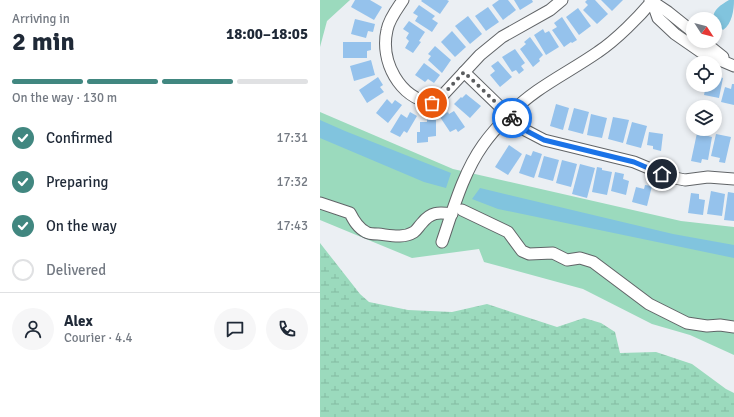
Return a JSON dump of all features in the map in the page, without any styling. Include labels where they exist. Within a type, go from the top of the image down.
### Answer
[{"type":"street","points":[[403,0],[387,28],[384,45],[389,65],[397,81],[413,97],[423,102],[432,103],[441,97],[480,55],[502,37],[550,10],[562,0]]},
{"type":"street","points":[[651,0],[686,26]]},
{"type":"street","points":[[651,0],[658,18],[675,34],[701,52],[733,66]]},
{"type":"street","points":[[442,242],[457,212],[464,180],[483,145],[509,114],[547,85],[599,52],[626,28],[651,0]]},
{"type":"street","points":[[712,48],[733,66]]},
{"type":"street","points":[[464,72],[523,129],[544,140],[634,162],[670,177],[685,180],[708,177],[734,179]]},
{"type":"street","points":[[320,203],[350,213],[356,224],[367,233],[387,236],[407,236],[415,232],[430,214],[457,212],[508,232],[522,251],[529,254],[553,253],[567,260],[580,258],[593,262],[649,304],[687,323],[708,326],[720,325],[734,327]]},
{"type":"green space","points":[[320,0],[350,0],[327,21],[320,47]]},
{"type":"green space","points":[[320,112],[453,169],[681,221],[734,227],[734,355],[690,335],[652,324],[583,289],[484,262],[479,249],[412,258],[320,220]]},
{"type":"green space","points":[[320,243],[360,294],[369,302],[408,310],[452,312],[487,304],[557,327],[584,318],[601,323],[615,332],[620,353],[656,352],[692,364],[726,389],[734,393],[734,417],[320,417]]},
{"type":"water","points":[[729,0],[734,0],[733,12],[729,24],[723,30],[722,12],[715,12]]},
{"type":"water","points":[[320,120],[451,173],[446,188],[424,182],[320,138]]},
{"type":"water","points":[[480,188],[673,234],[734,245],[734,258],[498,209],[472,199]]},
{"type":"building","points":[[355,0],[370,0],[382,7],[374,20],[351,7]]},
{"type":"building","points":[[499,0],[508,0],[516,10],[503,20],[492,5]]},
{"type":"building","points":[[514,0],[532,0],[533,2],[520,10]]},
{"type":"building","points":[[587,0],[595,0],[608,14],[597,24],[583,10],[588,5],[585,2]]},
{"type":"building","points":[[601,0],[623,0],[612,11]]},
{"type":"building","points":[[421,1],[449,1],[440,14]]},
{"type":"building","points":[[419,5],[435,16],[432,19],[438,23],[432,32],[415,21],[418,16],[413,13]]},
{"type":"building","points":[[488,7],[499,22],[486,31],[475,16]]},
{"type":"building","points":[[578,8],[591,26],[579,35],[566,17]]},
{"type":"building","points":[[468,16],[482,34],[470,44],[455,26]]},
{"type":"building","points":[[562,17],[577,40],[564,47],[552,30],[557,27],[554,23]]},
{"type":"building","points":[[355,19],[375,24],[373,32],[368,31],[366,38],[351,34]]},
{"type":"building","points":[[409,21],[425,32],[419,41],[421,42],[413,53],[405,48],[409,41],[406,38],[409,33],[403,29]]},
{"type":"building","points":[[543,29],[545,33],[549,31],[559,47],[546,55],[534,35]]},
{"type":"building","points":[[452,31],[466,47],[455,57],[441,42]]},
{"type":"building","points":[[530,37],[543,55],[539,59],[540,61],[533,67],[520,49],[526,44],[524,42]]},
{"type":"building","points":[[343,42],[371,42],[371,50],[367,51],[367,58],[343,58]]},
{"type":"building","points":[[435,46],[451,60],[442,73],[428,60],[431,56],[428,54]]},
{"type":"building","points":[[515,49],[525,63],[521,66],[524,70],[519,74],[516,70],[512,72],[502,57]]},
{"type":"building","points":[[371,60],[375,75],[354,81],[350,66]]},
{"type":"building","points":[[498,61],[512,77],[500,87],[490,75],[495,71],[491,66]]},
{"type":"building","points":[[424,63],[440,75],[434,83],[428,79],[425,82],[415,75]]},
{"type":"building","points":[[378,77],[383,85],[380,87],[384,92],[367,103],[359,90]]},
{"type":"building","points":[[732,84],[734,84],[734,105],[722,102],[722,100],[725,87],[731,89]]},
{"type":"building","points":[[705,92],[720,92],[719,98],[704,95]]},
{"type":"building","points":[[466,94],[481,106],[470,118],[454,104]]},
{"type":"building","points":[[387,99],[392,104],[395,100],[402,105],[388,123],[376,113]]},
{"type":"building","points":[[556,104],[569,108],[563,130],[550,126]]},
{"type":"building","points":[[574,108],[589,112],[583,134],[568,130]]},
{"type":"building","points":[[454,111],[465,127],[458,132],[456,129],[450,132],[440,117],[448,112],[449,114]]},
{"type":"building","points":[[410,112],[417,116],[407,133],[404,131],[400,137],[390,132],[401,114],[407,118]]},
{"type":"building","points":[[591,114],[607,118],[602,138],[587,135]]},
{"type":"building","points":[[427,116],[436,116],[436,136],[428,137],[428,142],[417,143],[417,132],[420,132],[420,122],[427,122]]},
{"type":"building","points":[[613,117],[629,120],[623,143],[608,139]]},
{"type":"building","points":[[632,122],[647,126],[641,148],[626,144]]},
{"type":"building","points":[[649,132],[663,134],[661,151],[653,149],[653,146],[647,145]]},
{"type":"building","points":[[722,135],[731,137],[725,163],[719,162],[720,158],[711,156],[716,136]]},
{"type":"building","points":[[696,136],[712,137],[708,160],[702,159],[701,163],[691,161]]},
{"type":"building","points":[[509,145],[522,154],[508,175],[495,167]]},
{"type":"building","points":[[533,151],[542,154],[534,178],[519,173],[526,154],[531,156]]},
{"type":"building","points":[[544,156],[559,160],[553,181],[538,177]]},
{"type":"building","points":[[562,160],[577,164],[571,187],[556,183]]},
{"type":"building","points":[[580,164],[595,168],[587,198],[572,194]]},
{"type":"building","points":[[597,167],[602,168],[602,170],[612,172],[607,195],[592,192]]},
{"type":"building","points":[[615,172],[624,174],[623,179],[629,181],[626,195],[611,191]]},
{"type":"building","points":[[645,185],[652,186],[647,206],[632,202],[636,187],[644,189]]},
{"type":"building","points":[[711,191],[725,194],[722,216],[707,214]]},
{"type":"building","points":[[728,192],[734,193],[734,221],[724,220]]},
{"type":"building","points":[[691,193],[699,194],[699,199],[705,200],[703,215],[688,213]]},
{"type":"way so far","points":[[432,103],[441,97],[464,72],[512,118]]},
{"type":"route","points":[[512,118],[523,129],[544,140],[634,162],[662,174]]}]
